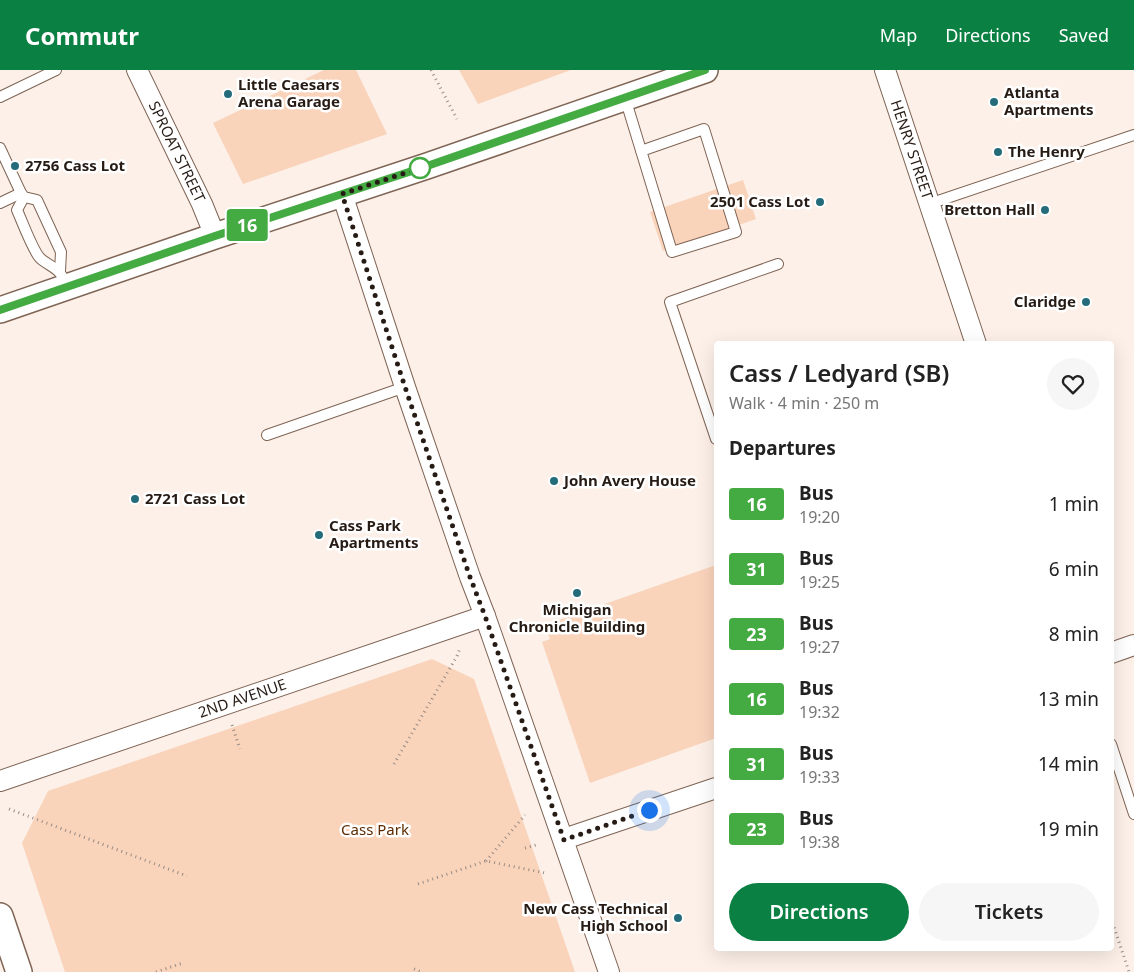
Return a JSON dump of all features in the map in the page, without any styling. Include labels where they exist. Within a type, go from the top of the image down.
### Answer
[{"type":"street","name":"SPROAT STREET","points":[[137,70],[202,204],[215,236]]},
{"type":"street","points":[[0,310],[64,280],[215,236],[705,70]]},
{"type":"street","name":"HENRY STREET","points":[[885,70],[975,341]]},
{"type":"street","points":[[342,194],[470,577],[609,972]]},
{"type":"street","name":"2ND AVENUE","points":[[0,781],[485,616]]},
{"type":"street","points":[[1114,652],[1134,646]]},
{"type":"street","points":[[564,840],[714,789]]},
{"type":"street","points":[[0,916],[19,972]]},
{"type":"lane","points":[[0,97],[56,70]]},
{"type":"lane","points":[[625,98],[641,151],[672,252],[736,232],[704,129],[641,151]]},
{"type":"lane","points":[[929,204],[1134,135]]},
{"type":"lane","points":[[0,148],[22,195],[17,210],[24,226],[40,258],[64,280]]},
{"type":"lane","points":[[0,203],[22,195],[37,200],[61,252],[64,280]]},
{"type":"lane","points":[[714,433],[670,302],[778,264]]},
{"type":"lane","points":[[267,435],[405,387]]},
{"type":"lane","points":[[1114,753],[1134,814]]},
{"type":"path","points":[[431,70],[457,119]]},
{"type":"path","points":[[394,764],[460,648]]},
{"type":"path","points":[[232,725],[240,749]]},
{"type":"path","points":[[9,809],[186,876]]},
{"type":"path","points":[[486,861],[525,814]]},
{"type":"path","points":[[525,848],[536,845]]},
{"type":"path","points":[[418,884],[486,861],[545,873]]},
{"type":"path","points":[[1114,927],[1129,972]]},
{"type":"path","points":[[156,972],[184,963]]},
{"type":"path","points":[[414,969],[421,972]]},
{"type":"green space","points":[[324,70],[356,70],[387,134],[243,184],[213,123]]},
{"type":"green space","points":[[459,70],[571,70],[478,104]]},
{"type":"green space","points":[[743,180],[756,219],[663,251],[650,212]]},
{"type":"green space","points":[[714,566],[714,739],[590,783],[542,642],[550,639],[545,625]]},
{"type":"green space","name":"Cass Park","points":[[432,659],[474,679],[575,972],[65,972],[22,843],[48,791]]},
{"type":"bus line","name":"16","points":[[0,310],[705,70]]},
{"type":"place","name":"Little Caesars Arena Garage","points":[[228,94]]},
{"type":"place","name":"Atlanta Apartments","points":[[994,102]]},
{"type":"place","name":"The Henry","points":[[998,152]]},
{"type":"place","name":"2756 Cass Lot","points":[[15,166]]},
{"type":"place","name":"2501 Cass Lot","points":[[820,202]]},
{"type":"place","name":"Bretton Hall","points":[[1045,210]]},
{"type":"place","name":"Claridge","points":[[1086,302]]},
{"type":"place","name":"John Avery House","points":[[554,481]]},
{"type":"place","name":"2721 Cass Lot","points":[[135,499]]},
{"type":"place","name":"Cass Park Apartments","points":[[319,535]]},
{"type":"place","name":"Michigan Chronicle Building","points":[[577,593]]},
{"type":"place","name":"New Cass Technical High School","points":[[678,918]]},
{"type":"route","points":[[420,168],[342,194],[405,387],[547,794],[564,840],[649,810]]}]
